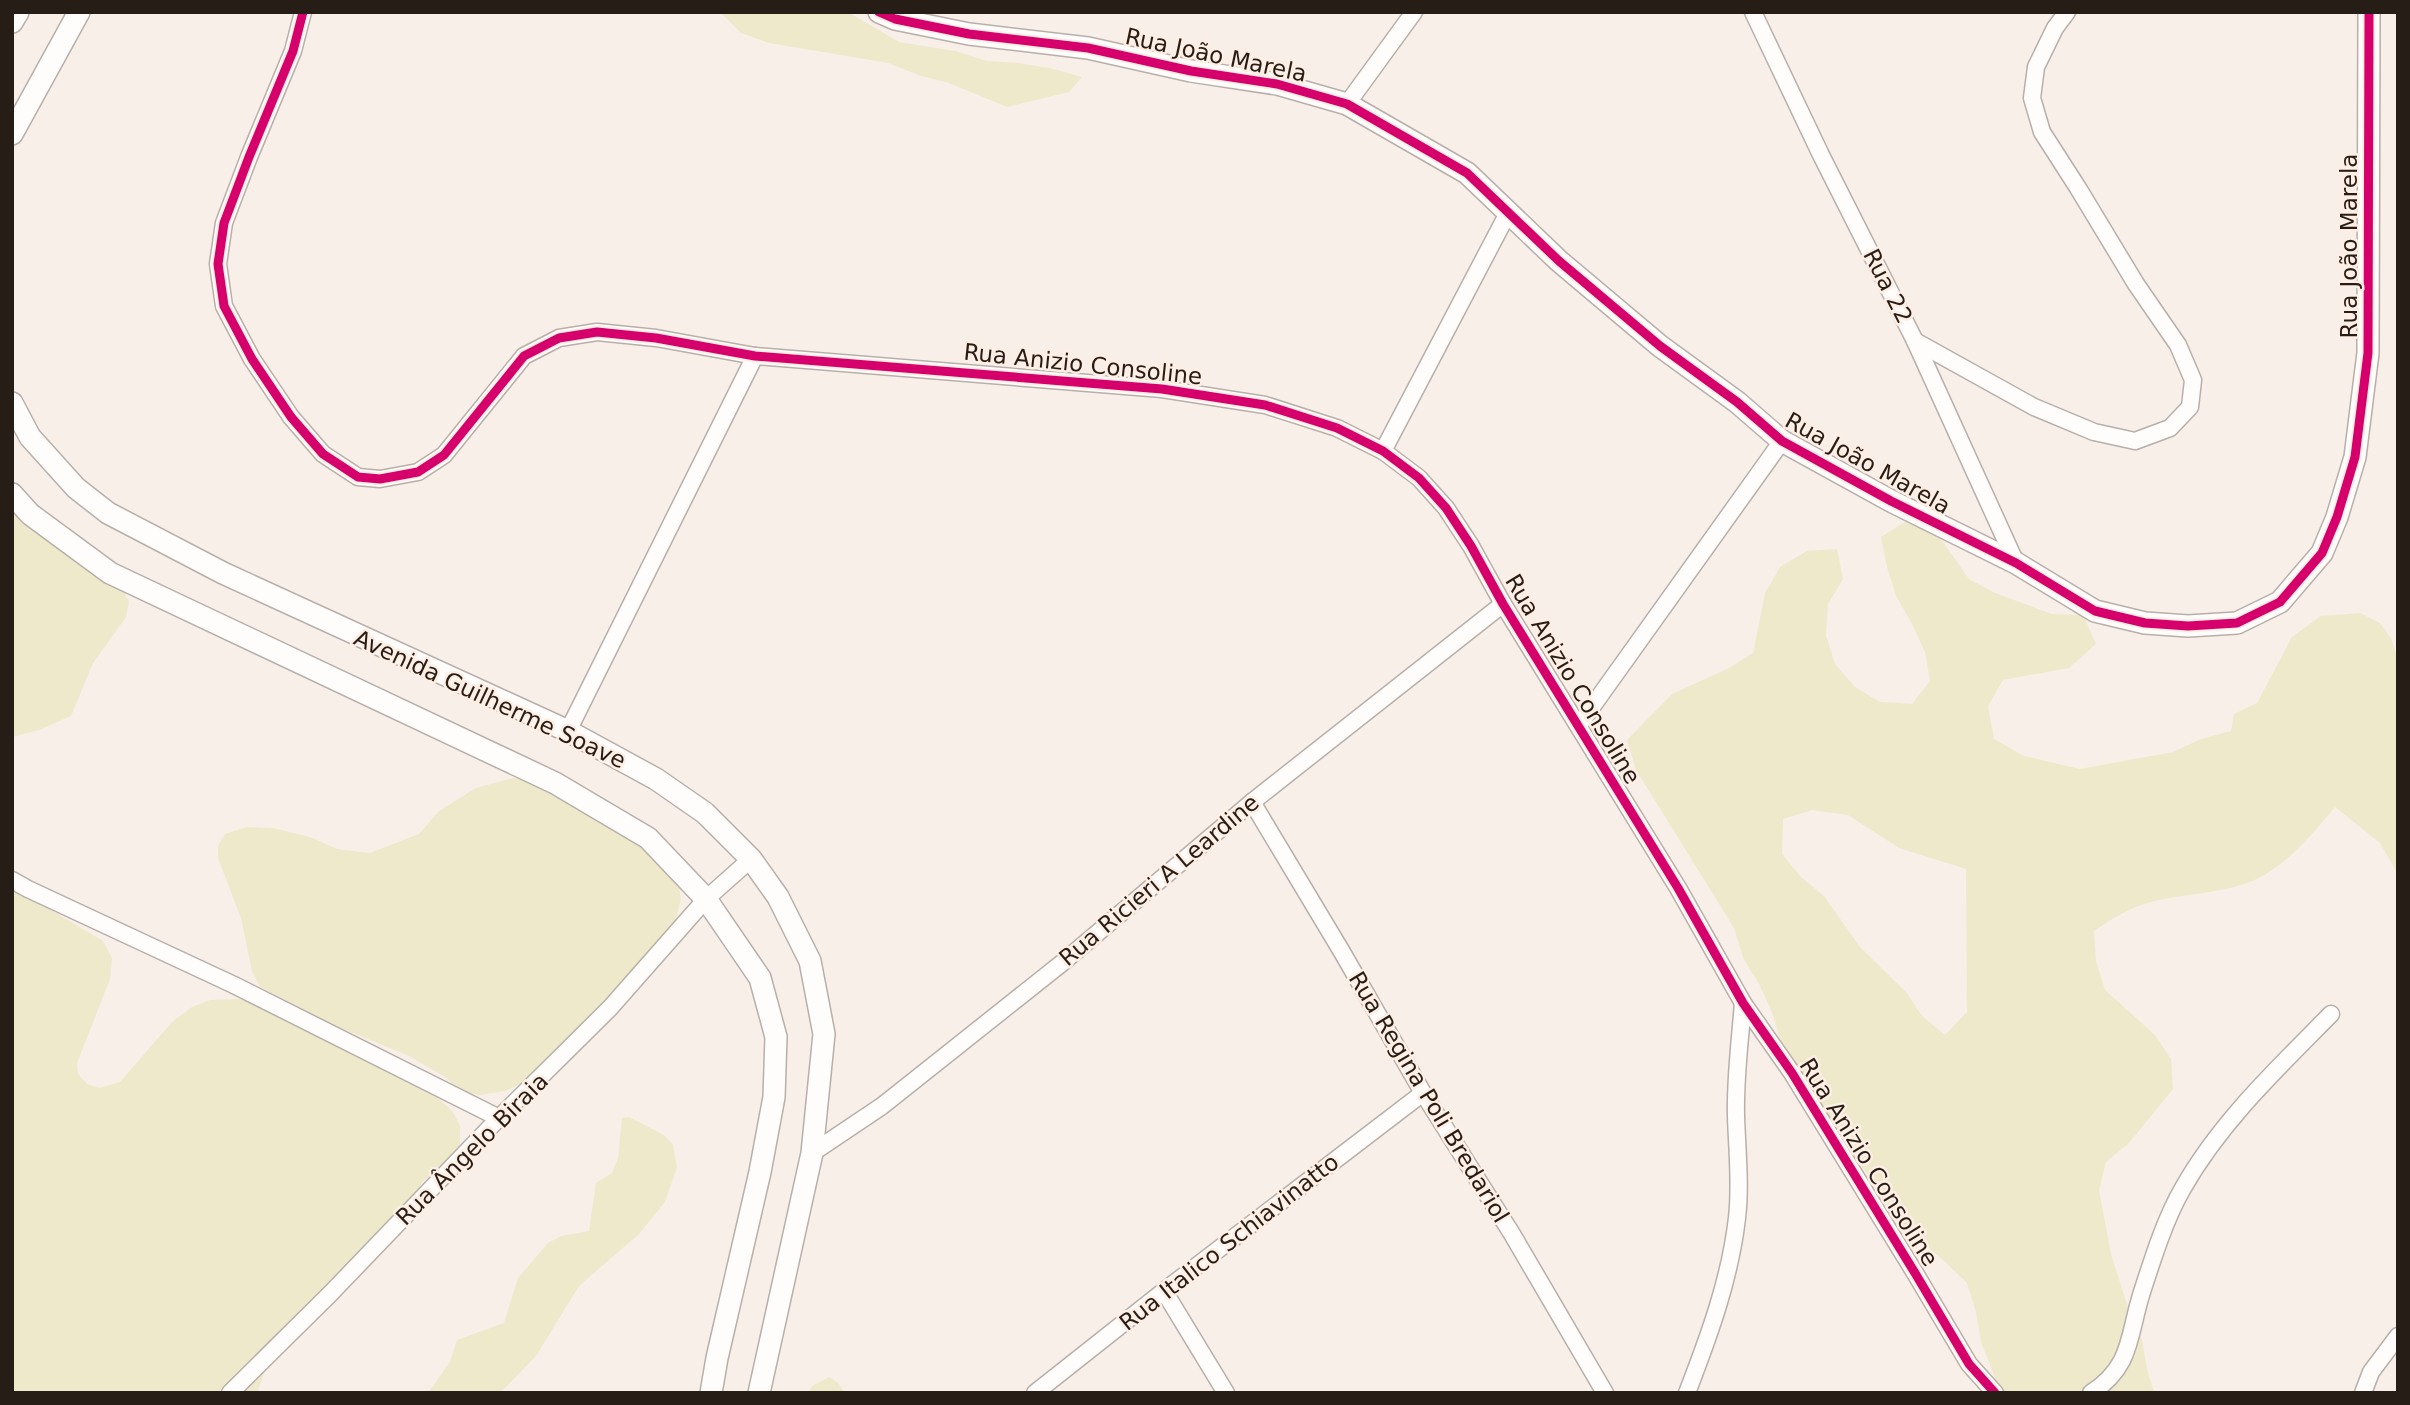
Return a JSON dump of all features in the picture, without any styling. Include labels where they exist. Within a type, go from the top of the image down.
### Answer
[{"type":"street","points":[[12,22],[18,12]]},
{"type":"street","points":[[12,134],[79,12]]},
{"type":"street","name":"Rua Anizio Consoline","points":[[303,12],[293,51],[224,223],[218,264],[224,306],[253,359],[291,417],[323,454],[358,477],[380,479],[418,472],[444,455],[524,356],[559,338],[597,332],[656,338],[755,356],[982,373],[1187,393],[1265,405],[1337,428],[1383,451],[1419,478],[1446,508],[1471,547],[1503,604],[1678,888],[1743,1003],[1792,1073],[1969,1364],[1995,1393]]},
{"type":"street","name":"Rua João Marela","points":[[879,12],[895,19],[969,34],[1088,48],[1191,71],[1277,83],[1348,104],[1467,173],[1559,261],[1660,346],[1737,402],[1782,441],[1891,501],[2016,563],[2095,611],[2145,623],[2188,626],[2237,623],[2280,602],[2322,553],[2337,517],[2355,457],[2368,353],[2368,12]]},
{"type":"street","points":[[1348,104],[1414,12]]},
{"type":"street","name":"Rua 22","points":[[1753,12],[1821,155],[1915,341],[2016,563]]},
{"type":"street","points":[[1915,341],[2034,407],[2094,432],[2135,440],[2170,428],[2190,407],[2193,380],[2178,345],[2136,284],[2042,132],[2032,98],[2036,67],[2055,29],[2067,12]]},
{"type":"street","points":[[1383,451],[1509,211]]},
{"type":"street","points":[[568,731],[755,356]]},
{"type":"street","name":"Avenida Guilherme Soave","points":[[12,403],[21,442],[76,488],[120,519],[223,573],[568,731],[656,779],[705,813],[751,859],[778,897],[810,961],[824,1034],[812,1153],[759,1393]]},
{"type":"street","points":[[1579,725],[1782,441]]},
{"type":"street","points":[[12,494],[30,514],[110,573],[555,783],[648,838],[706,898],[760,978],[776,1037],[771,1110],[760,1172],[711,1393]]},
{"type":"street","name":"Rua Ricieri A Leardine","points":[[812,1153],[882,1106],[1062,963],[1252,802],[1503,604]]},
{"type":"street","name":"Rua Regina Poli Bredariol","points":[[1252,802],[1423,1093],[1512,1234],[1605,1393]]},
{"type":"street","name":"Rua Ângelo Biraia","points":[[230,1393],[610,1008],[706,898],[751,859]]},
{"type":"street","points":[[12,880],[28,890],[234,985],[499,1118]]},
{"type":"street","points":[[1687,1393],[1712,1327],[1726,1275],[1737,1217],[1739,1155],[1736,1078],[1743,1003]]},
{"type":"street","points":[[2091,1393],[2105,1384],[2121,1366],[2141,1293],[2182,1189],[2224,1127],[2331,1014]]},
{"type":"street","name":"Rua Italico Schiavinatto","points":[[1035,1393],[1423,1093]]},
{"type":"street","points":[[1164,1291],[1226,1393]]},
{"type":"street","points":[[2362,1393],[2371,1372],[2398,1336]]},
{"type":"shaded area","points":[[720,12],[848,12],[899,42],[955,51],[987,61],[1050,68],[1082,77],[1069,92],[1007,107],[949,83],[888,63],[769,43],[741,33]]},
{"type":"shaded area","points":[[12,497],[123,590],[129,602],[126,617],[93,663],[71,716],[39,730],[12,737]]},
{"type":"shaded area","points":[[1905,522],[1933,528],[1969,579],[1995,593],[2052,614],[2083,615],[2096,644],[2069,668],[2003,680],[1988,706],[1994,739],[2024,756],[2080,769],[2173,752],[2201,739],[2231,731],[2234,714],[2257,703],[2292,637],[2321,616],[2360,613],[2380,623],[2391,638],[2398,659],[2398,874],[2380,843],[2335,807],[2294,853],[2255,880],[2230,888],[2143,904],[2094,931],[2096,961],[2105,990],[2155,1035],[2171,1059],[2173,1089],[2129,1143],[2106,1162],[2099,1190],[2111,1254],[2129,1311],[2142,1340],[2154,1393],[2001,1393],[1981,1342],[1967,1283],[1899,1223],[1847,1148],[1830,1117],[1782,1045],[1772,1012],[1744,960],[1734,928],[1636,770],[1627,740],[1672,694],[1729,668],[1753,653],[1765,593],[1780,567],[1807,551],[1837,549],[1843,579],[1828,604],[1826,635],[1835,664],[1855,687],[1880,702],[1912,704],[1930,681],[1925,652],[1896,596],[1881,537]],"holes":[[[1812,810],[1848,815],[1899,848],[1966,869],[1967,1012],[1945,1035],[1922,1016],[1906,992],[1860,947],[1824,896],[1801,877],[1782,854],[1783,819]]]},
{"type":"shaded area","points":[[513,778],[549,783],[582,796],[676,873],[681,898],[674,929],[549,1071],[505,1091],[480,1095],[462,1092],[445,1077],[407,1055],[331,1024],[260,987],[252,971],[241,918],[218,858],[218,846],[225,834],[247,827],[273,828],[310,837],[337,849],[370,853],[419,834],[439,811],[476,788]]},
{"type":"shaded area","points":[[12,887],[103,941],[112,958],[110,979],[77,1063],[78,1074],[87,1084],[99,1088],[120,1082],[173,1021],[192,1007],[210,1000],[239,999],[290,1017],[418,1080],[453,1112],[460,1126],[460,1145],[454,1157],[422,1182],[409,1211],[272,1351],[257,1393],[12,1393]]},
{"type":"shaded area","points":[[629,1117],[664,1135],[673,1145],[677,1167],[665,1202],[639,1234],[579,1286],[536,1356],[500,1393],[428,1393],[450,1362],[457,1340],[504,1323],[518,1278],[548,1243],[561,1236],[589,1231],[596,1183],[612,1173],[618,1158],[622,1118]]},
{"type":"shaded area","points":[[829,1377],[838,1383],[845,1393],[808,1393],[812,1386]]},
{"type":"cycle path","points":[[303,12],[293,51],[224,223],[218,264],[224,306],[252,359],[291,417],[323,454],[358,477],[380,479],[418,472],[444,455],[524,356],[559,338],[597,332],[656,338],[755,356],[1162,389],[1265,405],[1337,428],[1383,451],[1419,478],[1446,508],[1471,546],[1503,604],[1678,888],[1743,1003],[1792,1073],[1969,1364],[1995,1393]]},
{"type":"cycle path","points":[[879,12],[895,19],[969,34],[1088,48],[1191,71],[1277,84],[1347,104],[1467,173],[1559,261],[1660,346],[1737,402],[1782,441],[1891,501],[2016,563],[2095,611],[2145,623],[2188,626],[2237,623],[2280,602],[2322,553],[2337,517],[2355,457],[2368,353],[2369,12]]}]
